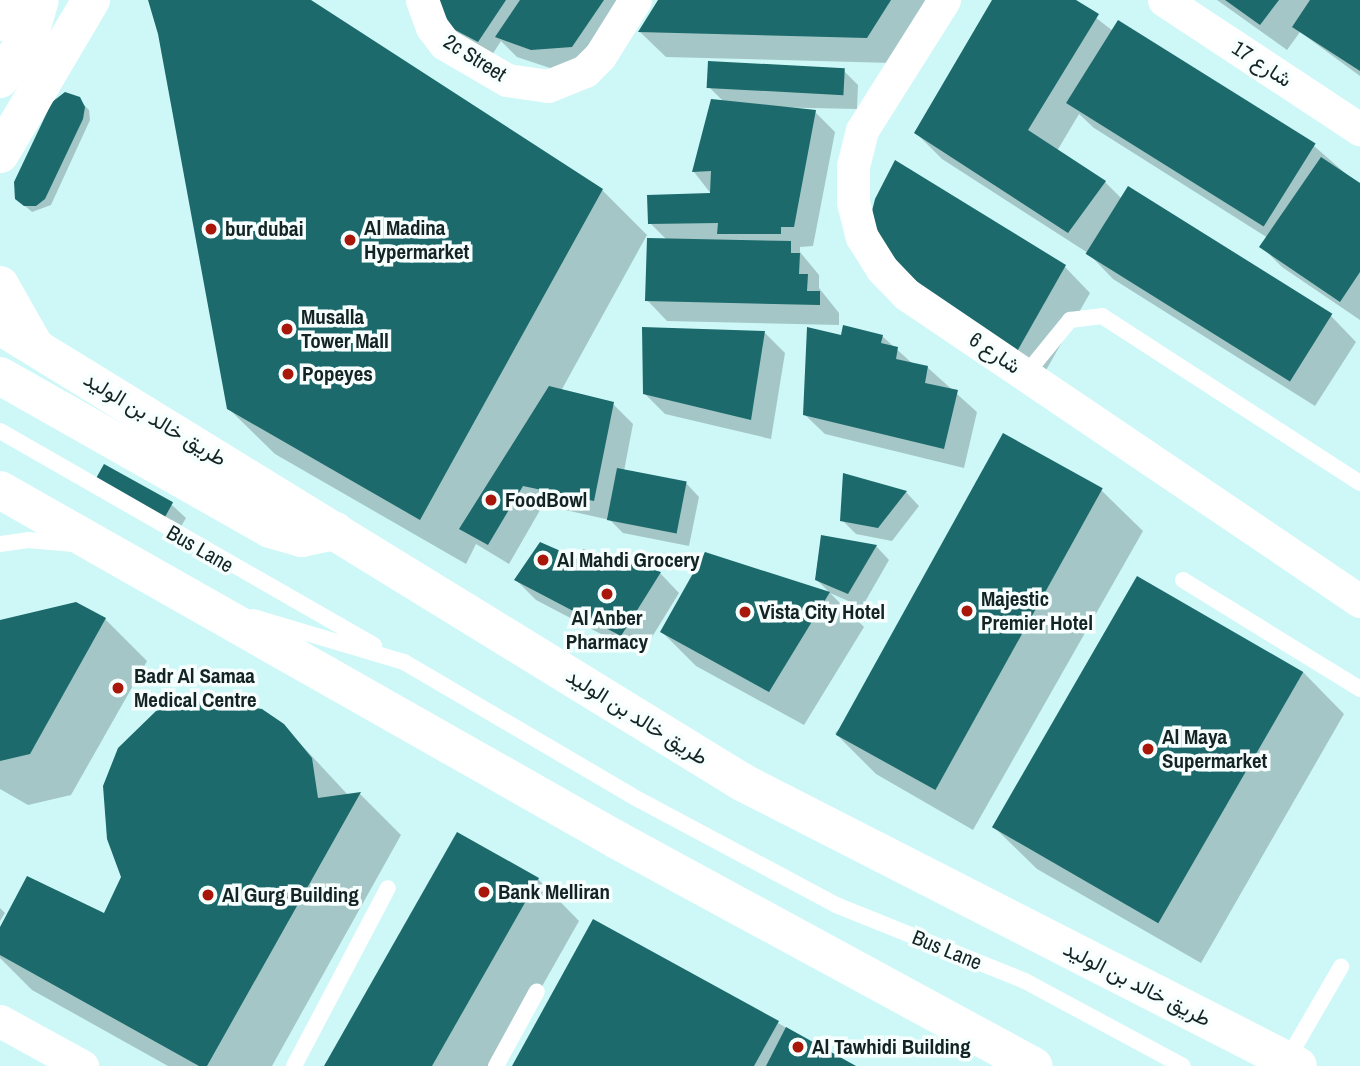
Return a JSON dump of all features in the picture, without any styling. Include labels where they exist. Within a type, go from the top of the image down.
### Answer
[{"type":"main road","points":[[0,22],[16,0]]},
{"type":"main road","points":[[0,79],[30,34],[40,0]]},
{"type":"main road","points":[[0,154],[91,0]]},
{"type":"main road","points":[[0,285],[36,347]]},
{"type":"main road","name":"طريق خالد بن الوليد","points":[[0,326],[743,782],[1292,1063]]},
{"type":"main road","points":[[0,376],[270,529],[302,538],[335,531]]},
{"type":"main road","points":[[0,490],[109,548],[617,840],[1034,1066]]},
{"type":"street","name":"2c Street","points":[[422,0],[432,27],[445,44],[507,80],[548,86],[585,71],[600,57],[635,0]]},
{"type":"street","name":"شارع 6","points":[[944,0],[862,130],[853,165],[853,202],[862,237],[881,268],[906,294],[1360,601]]},
{"type":"street","name":"شارع 17","points":[[1164,0],[1360,129]]},
{"type":"street","points":[[0,1021],[82,1066]]},
{"type":"lane","points":[[1026,374],[1061,327],[1080,316],[1102,316],[1360,483]]},
{"type":"lane","name":"Bus Lane","points":[[0,431],[128,508],[404,662],[709,839],[836,905],[1025,981],[1183,1066]]},
{"type":"lane","points":[[0,544],[27,540],[109,548]]},
{"type":"lane","points":[[1183,580],[1360,689]]},
{"type":"lane","points":[[204,602],[404,662]]},
{"type":"lane","points":[[294,1066],[388,888]]},
{"type":"lane","points":[[1292,1063],[1341,967]]},
{"type":"lane","points":[[496,1066],[537,991]]},
{"type":"building","points":[[148,0],[311,0],[603,189],[420,520],[227,409],[158,34]]},
{"type":"building","points":[[427,0],[506,0],[478,42],[442,23]]},
{"type":"building","points":[[520,0],[604,0],[572,47],[531,50],[495,37]]},
{"type":"building","points":[[658,0],[891,0],[867,38],[638,32]]},
{"type":"building","points":[[992,0],[1076,0],[1099,14],[1028,130],[1106,181],[1068,233],[914,133]]},
{"type":"building","points":[[1225,0],[1279,0],[1260,25]]},
{"type":"building","points":[[1310,0],[1360,0],[1360,71],[1292,27]]},
{"type":"building","points":[[1118,20],[1316,143],[1264,227],[1066,103]]},
{"type":"building","points":[[708,61],[845,68],[843,95],[707,88]]},
{"type":"building","points":[[65,92],[80,97],[85,107],[83,119],[45,199],[36,206],[24,206],[15,199],[14,182],[52,102]]},
{"type":"building","points":[[711,99],[816,110],[794,227],[781,227],[781,234],[717,234],[718,223],[648,224],[647,195],[710,193],[711,171],[692,172]]},
{"type":"building","points":[[1321,157],[1360,183],[1360,272],[1340,302],[1259,247]]},
{"type":"building","points":[[895,160],[1066,265],[1015,355],[886,273],[869,223],[875,199]]},
{"type":"building","points":[[1128,186],[1332,314],[1290,382],[1086,254]]},
{"type":"building","points":[[647,238],[791,241],[791,253],[800,253],[799,274],[808,274],[807,291],[820,291],[820,305],[645,301]]},
{"type":"building","points":[[843,325],[883,335],[881,343],[898,347],[896,359],[928,366],[925,383],[958,390],[944,449],[803,415],[807,327],[841,335]]},
{"type":"building","points":[[642,327],[765,331],[751,420],[643,394]]},
{"type":"building","points":[[549,386],[614,402],[594,501],[523,486],[488,545],[459,529]]},
{"type":"building","name":"Majestic Premier Hotel","points":[[1003,433],[1103,488],[935,790],[836,735]]},
{"type":"building","points":[[104,464],[173,502],[163,521],[94,482]]},
{"type":"building","points":[[617,468],[687,482],[677,534],[607,520]]},
{"type":"building","points":[[843,473],[907,491],[878,528],[840,521]]},
{"type":"building","points":[[821,535],[877,545],[848,594],[815,580]]},
{"type":"building","points":[[540,542],[579,559],[583,549],[661,572],[621,636],[514,580]]},
{"type":"building","name":"Vista City Hotel","points":[[705,552],[830,592],[769,692],[660,632]]},
{"type":"building","name":"Al Maya Supermarket","points":[[1137,576],[1303,672],[1158,923],[992,827]]},
{"type":"building","points":[[76,602],[106,618],[30,754],[0,761],[0,620]]},
{"type":"building","name":"Al Gurg Building","points":[[201,700],[262,709],[284,724],[312,758],[318,798],[361,792],[207,1066],[199,1066],[0,955],[0,927],[27,876],[104,913],[121,877],[107,839],[103,786],[118,748],[156,711]]},
{"type":"building","points":[[457,832],[539,878],[432,1066],[324,1066]]},
{"type":"building","points":[[593,919],[779,1021],[754,1066],[512,1066]]},
{"type":"building","name":"Al Tawhidi Building","points":[[786,1027],[856,1066],[766,1066]]},
{"type":"place","name":"bur dubai","points":[[211,229]]},
{"type":"place","name":"Al Madina Hypermarket","points":[[350,240]]},
{"type":"place","name":"Musalla Tower Mall","points":[[287,329]]},
{"type":"place","name":"Popeyes","points":[[288,374]]},
{"type":"place","name":"FoodBowl","points":[[491,500]]},
{"type":"place","name":"Al Mahdi Grocery","points":[[543,560]]},
{"type":"place","name":"Al Anber Pharmacy","points":[[607,594]]},
{"type":"place","name":"Majestic Premier Hotel","points":[[967,611]]},
{"type":"place","name":"Vista City Hotel","points":[[745,612]]},
{"type":"place","name":"Badr Al Samaa Medical Centre","points":[[118,688]]},
{"type":"place","name":"Al Maya Supermarket","points":[[1148,749]]},
{"type":"place","name":"Bank Melliran","points":[[484,892]]},
{"type":"place","name":"Al Gurg Building","points":[[208,895]]},
{"type":"place","name":"Al Tawhidi Building","points":[[798,1047]]}]
